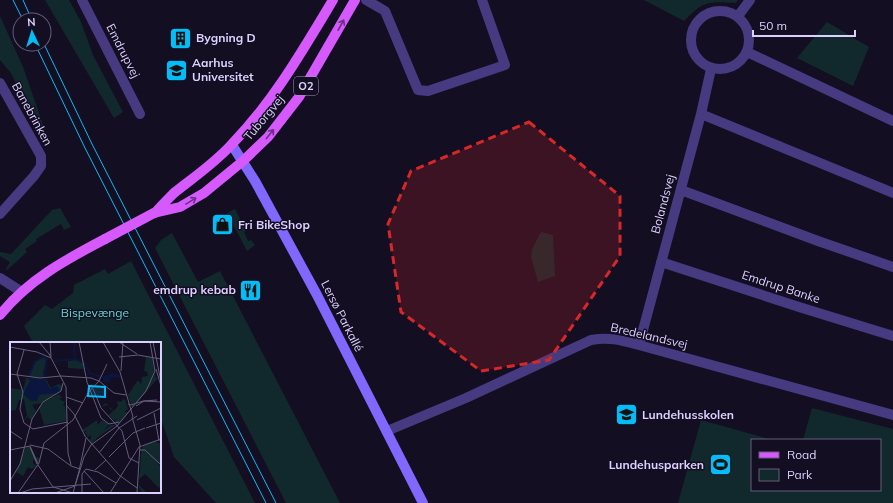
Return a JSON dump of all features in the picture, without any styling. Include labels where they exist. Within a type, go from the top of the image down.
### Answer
[{"type":"main road","name":"Tuborgvej","points":[[154,213],[232,145],[250,124],[293,67],[334,0]]},
{"type":"main road","name":"Tuborgvej","points":[[0,315],[22,292],[42,275],[62,262],[154,213],[180,207],[210,189],[243,161],[268,137],[299,97],[355,0]]},
{"type":"street","name":"Emdrupvej","points":[[82,0],[140,114]]},
{"type":"street","points":[[366,0],[385,11],[418,90],[428,91],[505,65],[482,0]]},
{"type":"street","points":[[738,16],[750,0]]},
{"type":"street","points":[[719,10],[729,12],[738,16],[744,23],[749,33],[750,42],[747,52],[741,61],[732,67],[722,70],[711,69],[694,55],[691,45],[691,34],[701,17],[719,10]]},
{"type":"street","points":[[747,52],[893,121]]},
{"type":"street","name":"Bolandsvej","points":[[639,345],[701,114],[711,69]]},
{"type":"street","name":"Banebrinken","points":[[0,83],[41,156],[41,166],[0,214]]},
{"type":"street","points":[[701,114],[893,193]]},
{"type":"street","name":"Lersø Parkallé","points":[[232,145],[243,161],[317,294],[423,503]]},
{"type":"street","points":[[681,190],[893,267]]},
{"type":"street","name":"Emdrup Banke","points":[[661,262],[798,307],[893,336]]},
{"type":"street","points":[[0,278],[22,292]]},
{"type":"street","name":"Bredelandsvej","points":[[387,431],[466,398],[591,340],[614,339],[893,416]]},
{"type":"highlighted area","points":[[529,122],[620,196],[620,256],[549,360],[481,371],[401,312],[388,224],[411,171]]},
{"type":"green space","points":[[45,0],[69,0],[81,22],[93,55],[123,112],[114,118]]},
{"type":"green space","points":[[644,0],[738,0],[736,3],[719,2],[701,6],[684,21]]},
{"type":"green space","points":[[0,16],[12,43],[12,52],[16,52],[23,67],[50,145],[47,145],[11,73],[0,60]]},
{"type":"green space","points":[[827,22],[869,47],[853,86],[797,58]]},
{"type":"green space","points":[[60,208],[71,227],[64,230],[61,224],[36,239],[37,241],[25,249],[27,252],[7,270],[6,269],[10,262],[0,256],[0,252],[11,254],[52,210]]},
{"type":"green space","points":[[235,209],[246,231],[244,232],[248,241],[251,240],[255,245],[247,251],[227,213]]},
{"type":"green space","points":[[541,232],[553,235],[555,276],[538,282],[531,257],[532,249]]},
{"type":"green space","points":[[172,233],[198,282],[220,271],[340,503],[286,503],[155,248],[161,240]]},
{"type":"green space","name":"Bispevænge","points":[[131,261],[255,503],[216,503],[174,457],[161,419],[161,342],[32,342],[24,326],[45,305],[52,309],[73,293],[74,285],[105,269],[108,274]]},
{"type":"green space","name":"Lundehusparken","points":[[812,408],[893,429],[893,503],[678,503],[701,420],[769,439],[751,439],[751,491],[881,491],[881,439],[803,439]]},
{"type":"tram line","points":[[13,0],[19,12]]},
{"type":"tram line","points":[[23,0],[28,12]]},
{"type":"tram line","points":[[39,52],[85,148],[266,503]]},
{"type":"tram line","points":[[48,52],[92,144],[276,503]]},
{"type":"place","name":"Bygning D","points":[[181,38]]},
{"type":"place","name":"Aarhus Universitet","points":[[176,70]]},
{"type":"place","name":"Fri BikeShop","points":[[222,225]]},
{"type":"place","name":"emdrup kebab","points":[[251,290]]},
{"type":"place","name":"Lundehusskolen","points":[[627,415]]},
{"type":"place","name":"Lundehusparken","points":[[720,465]]}]
